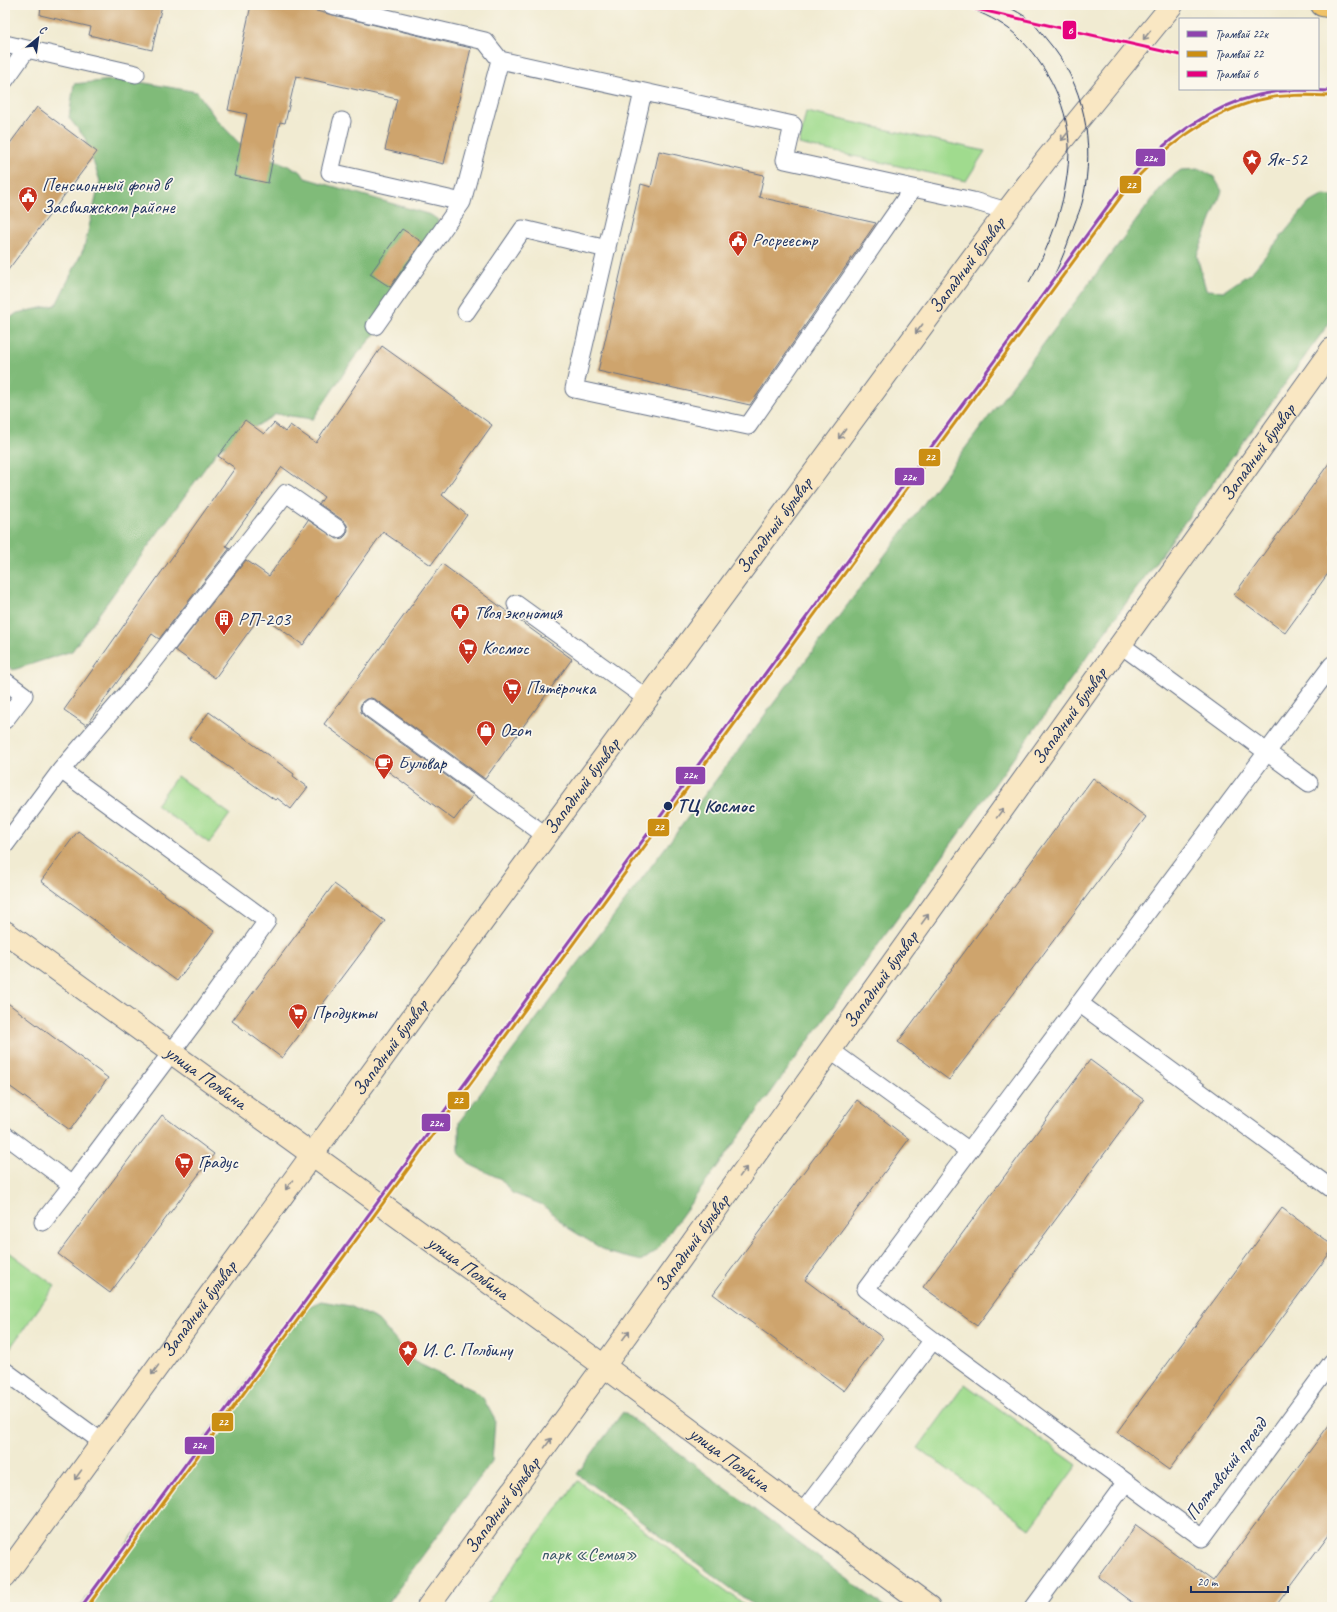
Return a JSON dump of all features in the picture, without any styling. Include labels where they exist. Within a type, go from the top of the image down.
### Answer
[{"type":"main road","points":[[1322,5],[1332,7]]},
{"type":"street","name":"Западный бульвар","points":[[5,1576],[545,835],[1007,211],[1046,160],[1172,5]]},
{"type":"street","name":"Западный бульвар","points":[[428,1607],[604,1366],[1332,349]]},
{"type":"street","name":"улица Полбина","points":[[5,932],[604,1366],[929,1607]]},
{"type":"lane","points":[[331,5],[485,41],[500,60],[793,125],[785,160],[972,201],[1007,211]]},
{"type":"lane","points":[[5,44],[136,74]]},
{"type":"lane","points":[[5,80],[27,49]]},
{"type":"lane","points":[[375,326],[462,202],[500,60]]},
{"type":"lane","points":[[643,92],[574,389],[748,426],[913,188]]},
{"type":"lane","points":[[342,121],[330,172],[462,202]]},
{"type":"lane","points":[[466,312],[523,229],[607,249]]},
{"type":"lane","points":[[5,845],[61,770],[148,669],[286,493],[338,529]]},
{"type":"lane","points":[[516,604],[646,698]]},
{"type":"lane","points":[[1120,645],[1309,783]]},
{"type":"lane","points":[[1034,1607],[1126,1482],[866,1289],[1332,665]]},
{"type":"lane","points":[[5,681],[24,695],[5,720]]},
{"type":"lane","points":[[370,708],[545,835]]},
{"type":"lane","points":[[44,1222],[171,1053],[267,921],[61,770]]},
{"type":"lane","points":[[1079,1003],[1332,1189]]},
{"type":"lane","points":[[830,1050],[969,1151]]},
{"type":"lane","points":[[5,1135],[72,1185]]},
{"type":"lane","points":[[802,1512],[933,1340]]},
{"type":"lane","name":"Полтавский проезд","points":[[1126,1482],[1202,1538],[1332,1362]]},
{"type":"lane","points":[[5,1371],[102,1442]]},
{"type":"green space","points":[[122,79],[197,92],[216,119],[239,143],[301,172],[305,178],[431,215],[438,220],[432,256],[388,319],[354,358],[313,419],[276,414],[218,450],[72,651],[13,670],[5,664],[5,322],[17,313],[56,305],[84,248],[100,181],[85,138],[69,118],[74,84]]},
{"type":"green space","points":[[806,112],[985,151],[966,181],[799,144]]},
{"type":"green space","points":[[1200,169],[1214,177],[1222,191],[1197,256],[1206,290],[1224,291],[1252,272],[1308,204],[1324,195],[1332,196],[1332,319],[656,1251],[642,1261],[609,1253],[568,1228],[543,1205],[512,1193],[501,1179],[471,1165],[459,1153],[459,1122],[1166,181],[1181,170]]},
{"type":"green space","points":[[177,776],[230,814],[209,843],[156,805]]},
{"type":"green space","points":[[5,1249],[55,1286],[7,1352],[5,1351]]},
{"type":"green space","points":[[321,1301],[350,1306],[378,1320],[413,1361],[475,1391],[483,1398],[495,1420],[492,1461],[385,1607],[80,1607],[299,1311]]},
{"type":"green space","points":[[965,1384],[1077,1465],[1030,1529],[918,1448]]},
{"type":"green space","points":[[623,1412],[885,1607],[756,1607],[577,1474]]},
{"type":"green space","name":"парк «Семья»","points":[[578,1481],[748,1607],[484,1607]]},
{"type":"building","points":[[41,5],[162,5],[152,50],[89,35],[91,27],[40,15]]},
{"type":"building","points":[[251,5],[291,5],[471,48],[444,164],[385,150],[397,99],[296,76],[285,123],[280,122],[268,183],[234,176],[247,114],[228,110]]},
{"type":"building","name":"Пенсионный фонд в Засвияжском районе","points":[[37,107],[97,152],[5,274],[5,150]]},
{"type":"building","name":"Росреестр","points":[[659,151],[764,175],[759,197],[876,223],[750,405],[598,371],[641,184],[651,187]]},
{"type":"building","points":[[402,229],[422,242],[390,287],[370,274]]},
{"type":"building","points":[[382,346],[492,425],[442,495],[467,515],[431,565],[383,532],[303,645],[261,615],[215,678],[175,650],[246,560],[269,576],[308,520],[337,539],[343,538],[348,530],[344,521],[319,504],[324,497],[282,467],[226,546],[230,548],[159,639],[152,634],[86,725],[64,710],[235,468],[218,456],[245,420],[264,434],[274,423],[285,432],[290,425],[316,443]]},
{"type":"building","points":[[1332,459],[1332,568],[1285,633],[1234,595]]},
{"type":"building","name":"Космос","points":[[442,564],[572,659],[485,779],[376,700],[371,698],[362,702],[360,707],[364,716],[473,795],[454,820],[324,724]]},
{"type":"building","points":[[209,712],[294,774],[293,776],[308,787],[291,809],[277,798],[275,800],[189,739]]},
{"type":"building","points":[[1093,778],[1146,817],[949,1080],[898,1042]]},
{"type":"building","points":[[78,831],[214,931],[177,981],[41,881]]},
{"type":"building","points":[[334,884],[385,921],[282,1058],[232,1021]]},
{"type":"building","points":[[5,1001],[108,1078],[70,1130],[5,1083]]},
{"type":"building","points":[[1090,1060],[1144,1100],[977,1326],[923,1287]]},
{"type":"building","points":[[857,1100],[909,1139],[805,1280],[883,1338],[844,1391],[713,1294]]},
{"type":"building","points":[[162,1115],[214,1154],[110,1293],[58,1254]]},
{"type":"building","points":[[1282,1208],[1332,1245],[1332,1250],[1169,1470],[1117,1432]]},
{"type":"building","points":[[1332,1421],[1332,1530],[1275,1607],[1138,1607],[1098,1577],[1136,1525],[1213,1581]]},
{"type":"tram line","name":"6","points":[[959,5],[1179,55]]},
{"type":"tram line","points":[[960,5],[997,21],[1021,40],[1042,67],[1059,97],[1068,130],[1068,164],[1063,199],[1052,234],[1038,267],[1029,282]]},
{"type":"tram line","points":[[1005,5],[1031,21],[1060,57],[1078,95],[1084,115],[1087,136],[1088,157],[1082,202],[1061,261],[1044,294]]},
{"type":"tram line","name":"22к","points":[[81,1607],[1121,188],[1166,144],[1201,119],[1219,109],[1239,101],[1268,93],[1296,90],[1332,91]]},
{"type":"tram line","name":"22","points":[[87,1607],[1125,191],[1153,161],[1185,135],[1221,114],[1239,106],[1268,98],[1295,95],[1332,96]]},
{"type":"place","name":"Як-52","points":[[1252,176]]},
{"type":"place","name":"Пенсионный фонд в Засвияжском районе","points":[[28,213]]},
{"type":"place","name":"Росреестр","points":[[738,257]]},
{"type":"place","name":"Твоя экономия","points":[[460,630]]},
{"type":"place","name":"РП-203","points":[[224,636]]},
{"type":"place","name":"Космос","points":[[468,665]]},
{"type":"place","name":"Пятёрочка","points":[[512,705]]},
{"type":"place","name":"Ozon","points":[[486,747]]},
{"type":"place","name":"Бульвар","points":[[384,780]]},
{"type":"place","name":"ТЦ Космос","points":[[668,806]]},
{"type":"place","name":"Продукты","points":[[298,1030]]},
{"type":"place","name":"Градус","points":[[184,1179]]},
{"type":"place","name":"И. С. Полбину","points":[[408,1367]]}]
